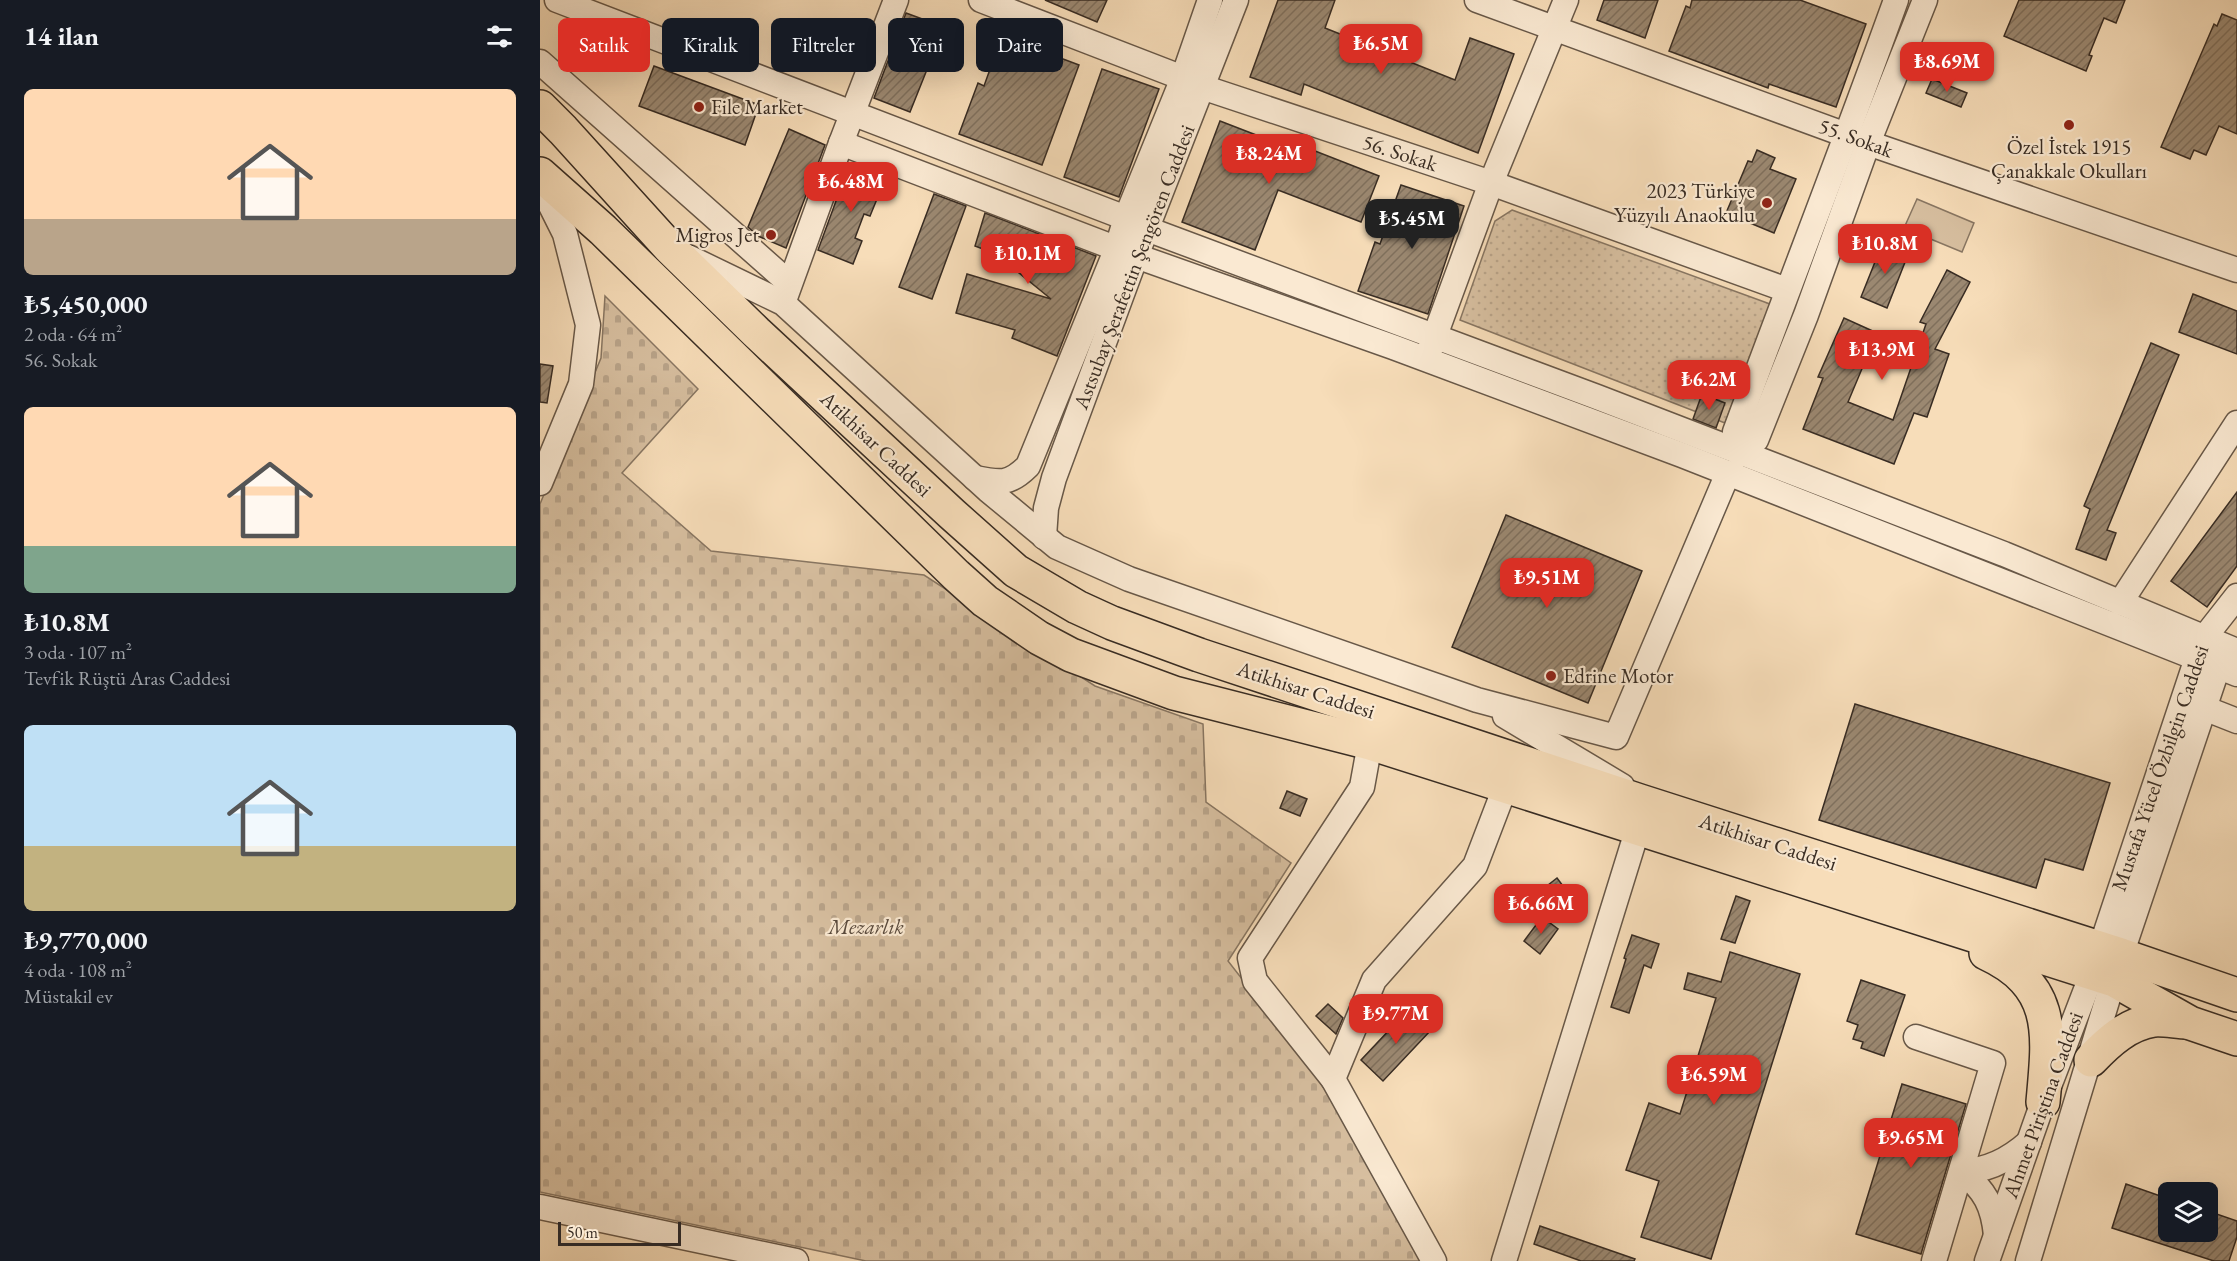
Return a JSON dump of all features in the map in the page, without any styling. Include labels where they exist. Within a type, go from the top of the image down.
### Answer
[{"type":"highway","name":"Atikhisar Caddesi","points":[[540,107],[670,248],[756,332],[959,521],[1016,571],[1043,588],[1112,622],[1198,655],[1639,814],[1900,913],[2106,965],[2237,995]]},
{"type":"highway","name":"Atikhisar Caddesi","points":[[540,174],[603,230],[956,575],[985,601],[1039,638],[1071,655],[1174,693],[1370,743],[1506,785],[1639,814],[2106,965],[2190,1023],[2237,1039]]},
{"type":"highway","points":[[1900,913],[2002,960],[2022,975],[2034,993],[2044,1016],[2048,1048],[2043,1102]]},
{"type":"highway","points":[[2091,1060],[2106,1044],[2130,1027],[2156,1020],[2190,1023]]},
{"type":"street","points":[[557,0],[1136,224],[1434,336],[1734,463],[2223,654]]},
{"type":"street","points":[[786,293],[896,0]]},
{"type":"street","name":"56. Sokak","points":[[981,0],[1192,82],[1491,183],[1787,291]]},
{"type":"street","name":"Astsubay Şerafettin Şengören Caddesi","points":[[1192,82],[1210,0]]},
{"type":"street","name":"Astsubay Şerafettin Şengören Caddesi","points":[[1044,537],[1046,508],[1054,478],[1136,224],[1192,82],[1236,0]]},
{"type":"street","name":"55. Sokak","points":[[1477,0],[1858,139],[2237,270]]},
{"type":"street","points":[[1427,360],[1491,183],[1566,0]]},
{"type":"street","points":[[540,62],[786,293],[975,478],[1057,548],[1130,579],[1477,700],[1616,737],[1734,463],[1756,440],[1806,315],[1896,0]]},
{"type":"street","points":[[1734,463],[1735,432],[1787,291],[1925,0]]},
{"type":"street","points":[[841,143],[1126,252],[1427,360],[2004,554],[2120,603],[2223,654]]},
{"type":"street","points":[[540,184],[565,234],[588,325],[581,384],[540,483]]},
{"type":"street","points":[[670,248],[786,293]]},
{"type":"street","name":"Astsubay Şerafettin Şengören Caddesi","points":[[975,478],[1004,483],[1017,477],[1028,466],[1126,252]]},
{"type":"street","points":[[2120,603],[2237,423]]},
{"type":"street","name":"Mustafa Yücel Özbilgin Caddesi","points":[[2106,965],[2204,708],[2223,654],[2237,596]]},
{"type":"street","name":"Mustafa Yücel Özbilgin Caddesi","points":[[2106,965],[2223,654]]},
{"type":"street","points":[[1477,700],[1617,782],[1639,814],[1504,1261]]},
{"type":"street","points":[[2204,708],[2237,721]]},
{"type":"street","points":[[1370,743],[1362,787],[1250,958],[1255,981],[1333,1079],[1434,1261]]},
{"type":"street","points":[[1333,1079],[1374,980],[1475,866],[1506,785]]},
{"type":"street","name":"Ahmet Piriştina Caddesi","points":[[2028,1261],[2091,1060],[2106,965]]},
{"type":"street","name":"Ahmet Piriştina Caddesi","points":[[1987,1261],[2043,1102],[2106,965]]},
{"type":"street","points":[[1916,1037],[1993,1063],[1934,1261]]},
{"type":"street","points":[[1962,1171],[1973,1171],[2001,1163],[2029,1142]]},
{"type":"street","points":[[1962,1171],[1976,1183],[1987,1198],[1994,1215],[1996,1236]]},
{"type":"street","points":[[540,1207],[796,1261]]},
{"type":"green space","points":[[1917,199],[1974,223],[1962,252],[1904,228]]},
{"type":"green space","points":[[1512,210],[1770,304],[1725,423],[1460,320],[1495,221]]},
{"type":"green space","name":"Mezarlık","points":[[605,296],[698,389],[622,473],[711,551],[924,575],[1095,686],[1203,724],[1206,802],[1291,863],[1228,961],[1340,1105],[1420,1261],[866,1261],[540,1192],[540,504],[601,358]]},
{"type":"building","points":[[1045,0],[1107,0],[1097,22]]},
{"type":"building","points":[[1278,0],[1335,0],[1325,28],[1455,80],[1470,38],[1514,54],[1478,153],[1304,84],[1301,95],[1250,77]]},
{"type":"building","points":[[1604,0],[1658,0],[1645,38],[1597,20]]},
{"type":"building","points":[[1692,0],[1800,0],[1866,24],[1836,107],[1769,84],[1768,88],[1669,51],[1686,6],[1690,8]]},
{"type":"building","points":[[2019,0],[2125,0],[2116,23],[2104,18],[2089,55],[2092,56],[2086,71],[2004,36]]},
{"type":"building","points":[[906,13],[920,18],[904,18]]},
{"type":"building","points":[[2222,14],[2237,20],[2237,134],[2219,126],[2206,155],[2194,150],[2190,159],[2161,147],[2214,24],[2217,26]]},
{"type":"building","points":[[1063,59],[1079,65],[1042,165],[959,134],[978,83],[984,86],[989,72],[1063,72]]},
{"type":"building","points":[[888,61],[888,72],[926,72],[910,112],[874,98]]},
{"type":"building","points":[[654,66],[662,69],[662,72],[670,72],[759,105],[745,145],[639,106]]},
{"type":"building","points":[[1102,69],[1159,89],[1119,197],[1064,177]]},
{"type":"building","points":[[1932,79],[1967,93],[1961,107],[1926,93]]},
{"type":"building","points":[[1220,121],[1308,155],[1310,149],[1379,176],[1361,222],[1278,190],[1255,250],[1182,222]]},
{"type":"building","points":[[789,129],[825,145],[786,248],[758,236],[748,227]]},
{"type":"building","points":[[1757,150],[1775,158],[1770,169],[1796,179],[1774,233],[1726,213],[1748,161],[1752,162]]},
{"type":"building","points":[[850,163],[886,177],[870,216],[864,214],[855,238],[862,241],[853,264],[818,250]]},
{"type":"building","points":[[1401,185],[1464,206],[1428,314],[1358,291],[1375,242],[1380,244]]},
{"type":"building","points":[[934,194],[966,206],[932,299],[899,287]]},
{"type":"building","points":[[985,213],[1096,256],[1057,356],[1012,338],[1015,330],[956,313],[967,274],[1051,299],[1008,264],[1010,259],[975,246]]},
{"type":"building","points":[[1883,242],[1909,252],[1887,308],[1861,297]]},
{"type":"building","points":[[1947,270],[1970,282],[1935,349],[1949,354],[1927,417],[1914,413],[1894,464],[1803,429],[1823,378],[1818,377],[1844,318],[1877,333],[1848,402],[1893,420],[1926,324],[1920,322]]},
{"type":"building","points":[[2193,294],[2237,311],[2237,354],[2179,332]]},
{"type":"building","points":[[2151,343],[2179,355],[2107,530],[2116,533],[2106,560],[2076,549],[2090,509],[2084,506]]},
{"type":"building","points":[[540,364],[553,366],[547,403],[540,402]]},
{"type":"building","points":[[1702,394],[1725,403],[1716,428],[1693,419]]},
{"type":"building","points":[[2237,492],[2237,566],[2207,607],[2171,581]]},
{"type":"building","points":[[1506,515],[1642,571],[1588,703],[1452,647]]},
{"type":"building","points":[[1855,704],[2110,783],[2083,870],[2045,859],[2036,888],[1819,820]]},
{"type":"building","points":[[1287,791],[1307,799],[1300,816],[1280,808]]},
{"type":"building","points":[[1557,878],[1569,894],[1545,913],[1533,897]]},
{"type":"building","points":[[1736,896],[1750,901],[1735,943],[1721,939]]},
{"type":"building","points":[[1542,917],[1558,929],[1540,954],[1524,941]]},
{"type":"building","points":[[1632,935],[1659,944],[1651,968],[1644,965],[1629,1013],[1611,1007]]},
{"type":"building","points":[[1730,952],[1800,974],[1711,1259],[1641,1237],[1659,1181],[1626,1170],[1649,1103],[1680,1114],[1716,998],[1684,989],[1688,973],[1721,982]]},
{"type":"building","points":[[1861,980],[1905,995],[1884,1056],[1861,1048],[1863,1042],[1853,1039],[1858,1025],[1847,1021]]},
{"type":"building","points":[[1328,1004],[1343,1018],[1336,1034],[1316,1016]]},
{"type":"building","points":[[1409,1009],[1431,1030],[1383,1081],[1361,1060]]},
{"type":"building","points":[[1902,1084],[1966,1104],[1921,1254],[1856,1234]]},
{"type":"building","points":[[2126,1184],[2158,1195],[2158,1242],[2218,1242],[2218,1214],[2237,1221],[2237,1237],[2229,1261],[2214,1261],[2112,1228]]},
{"type":"building","points":[[1540,1226],[1635,1259],[1634,1261],[1581,1261],[1534,1244]]},
{"type":"place","name":"File Market","points":[[699,107]]},
{"type":"place","name":"Özel İstek 1915 Çanakkale Okulları","points":[[2069,125]]},
{"type":"place","name":"2023 Türkiye Yüzyılı Anaokulu","points":[[1767,203]]},
{"type":"place","name":"Migros Jet","points":[[771,235]]},
{"type":"place","name":"Edrine Motor","points":[[1551,676]]}]
